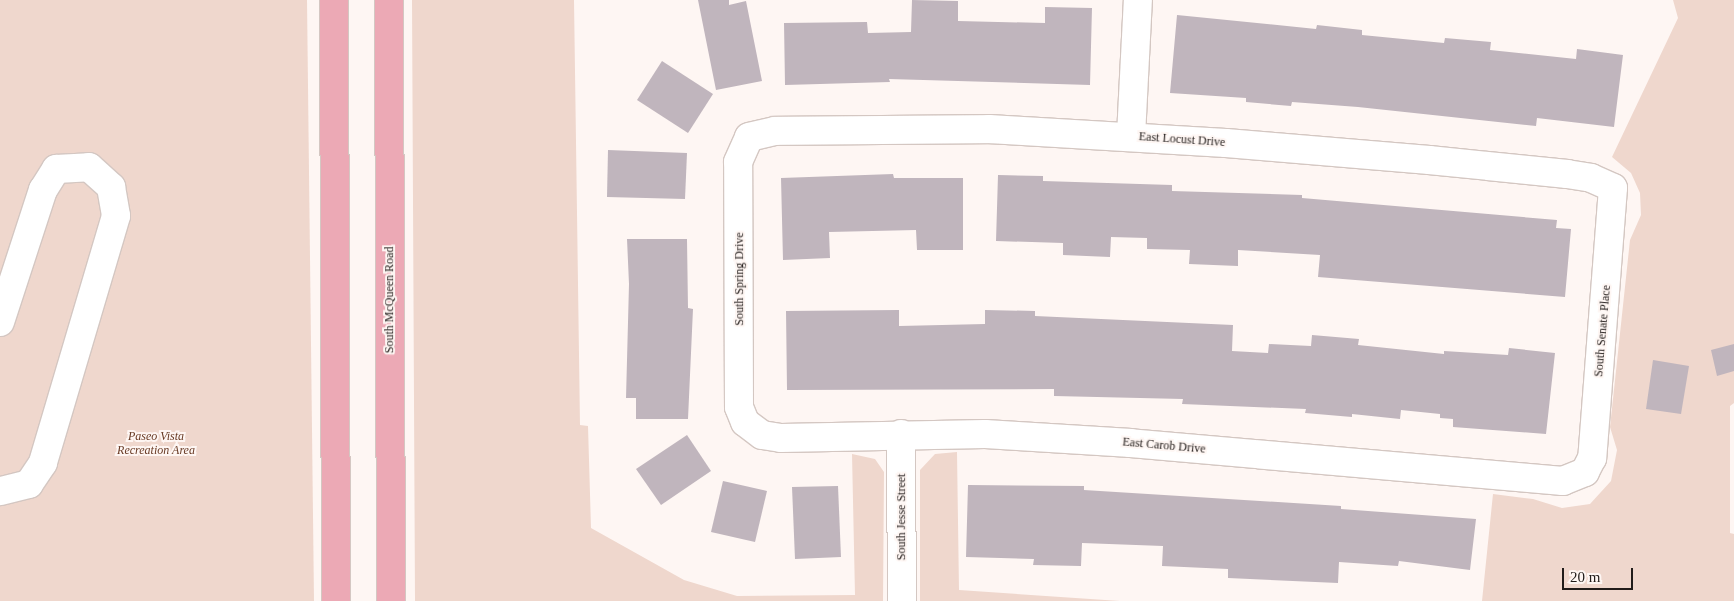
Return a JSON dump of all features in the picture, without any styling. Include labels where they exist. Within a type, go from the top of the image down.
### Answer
[{"type":"main road","points":[[334,0],[336,601]]},
{"type":"main road","name":"South McQueen Road","points":[[389,0],[391,601]]},
{"type":"street","points":[[1131,136],[1138,0]]},
{"type":"street","name":"East Locust Drive","points":[[749,137],[775,130],[979,129],[1131,136],[1567,174],[1591,178],[1613,188]]},
{"type":"street","name":"South Spring Drive","points":[[745,422],[739,406],[738,162],[749,137]]},
{"type":"street","points":[[0,322],[43,190],[56,169],[89,167],[110,187],[116,216],[43,463],[30,484],[0,491]]},
{"type":"street","name":"South Senate Place","points":[[1584,472],[1592,458],[1613,188]]},
{"type":"street","name":"East Carob Drive","points":[[745,422],[762,435],[781,438],[901,434],[985,434],[1131,443],[1563,481],[1584,472]]},
{"type":"street","name":"South Jesse Street","points":[[901,434],[902,601]]},
{"type":"green space","name":"Paseo Vista Recreation Area","points":[[0,0],[307,0],[314,601],[0,601]]},
{"type":"green space","points":[[412,0],[574,0],[580,425],[588,426],[591,528],[684,580],[737,596],[855,595],[852,454],[875,459],[884,472],[883,601],[415,601]]},
{"type":"green space","points":[[1673,0],[1734,0],[1734,403],[1730,406],[1730,533],[1734,534],[1734,601],[1482,601],[1493,494],[1533,499],[1562,508],[1590,504],[1611,481],[1617,450],[1610,427],[1630,240],[1641,215],[1640,193],[1631,173],[1612,157],[1678,18]]},
{"type":"green space","points":[[957,452],[959,590],[1120,601],[920,601],[920,470],[935,454]]},
{"type":"building","points":[[698,0],[729,0],[729,5],[746,1],[762,81],[716,90]]},
{"type":"building","points":[[912,0],[958,1],[958,21],[1045,23],[1045,7],[1092,8],[1090,85],[889,79],[890,82],[785,85],[784,23],[867,22],[868,33],[911,32]]},
{"type":"building","points":[[1177,15],[1316,29],[1317,25],[1362,30],[1362,35],[1444,43],[1445,38],[1491,42],[1490,50],[1576,59],[1577,49],[1623,55],[1614,127],[1537,118],[1536,126],[1358,107],[1292,102],[1291,106],[1246,102],[1246,98],[1170,93]]},
{"type":"building","points":[[662,61],[713,94],[688,133],[637,100]]},
{"type":"building","points":[[608,150],[687,153],[685,199],[607,197]]},
{"type":"building","points":[[893,174],[894,178],[963,178],[963,250],[917,250],[916,230],[829,232],[830,258],[783,260],[781,178]]},
{"type":"building","points":[[998,175],[1043,176],[1043,181],[1172,185],[1172,191],[1302,195],[1302,198],[1557,220],[1556,228],[1571,229],[1565,297],[1318,277],[1320,255],[1238,250],[1238,266],[1189,264],[1190,250],[1147,249],[1147,238],[1111,237],[1110,257],[1063,255],[1063,243],[996,241]]},
{"type":"building","points":[[627,239],[687,239],[688,308],[693,309],[688,419],[636,419],[636,398],[626,398],[629,284]]},
{"type":"building","points":[[899,310],[899,326],[985,324],[985,310],[1035,311],[1035,316],[1233,325],[1232,351],[1268,353],[1269,344],[1311,346],[1312,335],[1359,339],[1358,345],[1444,354],[1444,351],[1508,355],[1509,348],[1555,353],[1546,434],[1453,427],[1453,419],[1440,418],[1440,414],[1401,410],[1400,419],[1352,414],[1352,417],[1305,413],[1306,409],[1182,404],[1183,399],[1054,396],[1054,389],[787,390],[786,311]]},
{"type":"building","points":[[1734,344],[1734,371],[1717,376],[1711,350]]},
{"type":"building","points":[[1653,360],[1689,366],[1681,414],[1646,409]]},
{"type":"building","points":[[687,435],[711,471],[661,505],[636,469]]},
{"type":"building","points":[[723,481],[767,491],[755,542],[711,532]]},
{"type":"building","points":[[968,485],[1084,486],[1084,490],[1341,506],[1341,509],[1476,519],[1470,570],[1399,561],[1398,566],[1339,562],[1338,583],[1228,578],[1228,569],[1162,566],[1163,546],[1082,543],[1081,566],[1033,565],[1034,559],[966,557]]},
{"type":"building","points":[[838,486],[841,557],[795,559],[792,487]]}]
